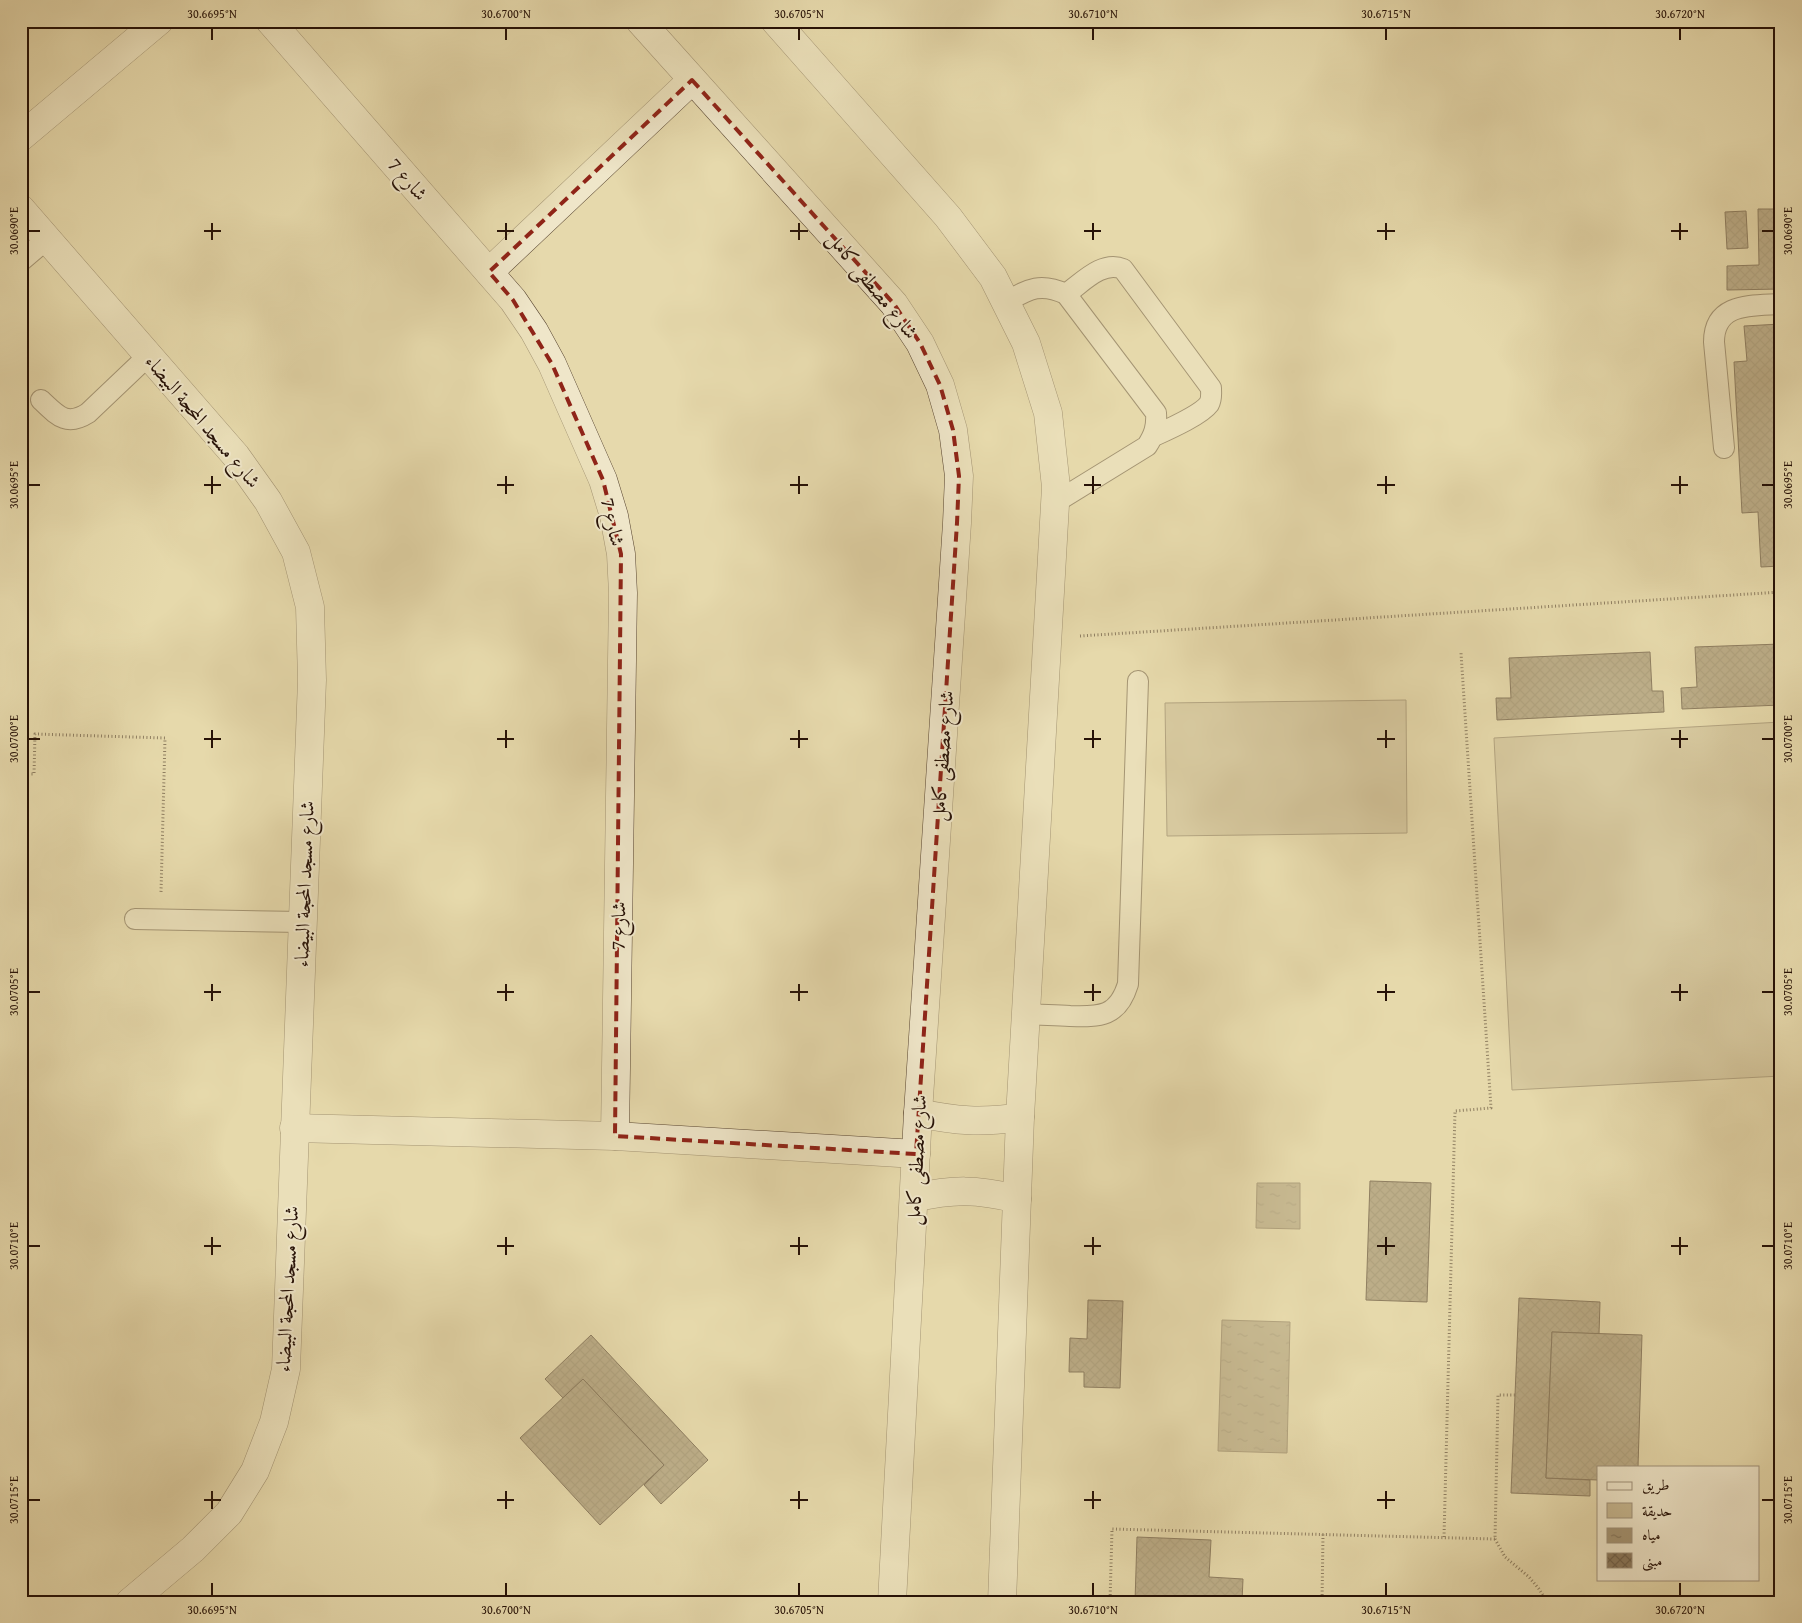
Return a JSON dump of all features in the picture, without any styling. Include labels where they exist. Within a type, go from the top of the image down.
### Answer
[{"type":"street","points":[[21,137],[159,21]]},
{"type":"street","name":"شارع 7","points":[[270,21],[489,272],[518,308],[534,331],[552,364],[603,480],[614,516],[621,554],[623,593],[615,1136]]},
{"type":"street","name":"شارع مصطفى كامل","points":[[640,21],[894,304],[920,343],[940,385],[953,430],[959,476],[957,523],[918,1113],[892,1602]]},
{"type":"street","points":[[774,21],[948,217],[993,277],[1026,342],[1048,413],[1056,502],[1020,1117],[1002,1602]]},
{"type":"street","points":[[489,272],[692,80]]},
{"type":"street","name":"شارع مسجد المحجة البيضاء","points":[[21,209],[236,456],[268,501],[296,552],[310,607],[312,671],[286,1370],[274,1422],[254,1471],[229,1513],[193,1548],[130,1602]]},
{"type":"street","points":[[918,1113],[969,1121],[995,1121],[1020,1117]]},
{"type":"street","points":[[294,1128],[615,1136],[916,1154]]},
{"type":"street","points":[[914,1198],[939,1192],[965,1190],[992,1193],[1017,1199]]},
{"type":"lane","points":[[21,261],[47,239]]},
{"type":"lane","points":[[1066,294],[1101,269],[1111,266],[1123,269],[1211,388],[1212,397],[1208,405],[1184,421],[1154,436]]},
{"type":"lane","points":[[1006,302],[1035,288],[1047,287],[1066,294],[1156,413],[1157,425],[1154,436],[1147,446],[1056,502]]},
{"type":"lane","points":[[1724,448],[1714,342],[1717,324],[1722,317],[1732,310],[1744,306],[1781,304]]},
{"type":"lane","points":[[41,400],[63,418],[70,420],[80,418],[88,413],[149,355]]},
{"type":"lane","points":[[1026,1014],[1089,1017],[1102,1015],[1113,1010],[1125,994],[1128,984],[1138,681]]},
{"type":"lane","points":[[135,919],[302,922]]},
{"type":"path","points":[[1048,638],[1781,592]]},
{"type":"path","points":[[1444,1537],[1455,1111],[1491,1108],[1461,652]]},
{"type":"path","points":[[21,774],[34,774],[35,734],[165,738],[160,919]]},
{"type":"path","points":[[1515,1395],[1498,1395],[1495,1539],[1505,1557],[1529,1578],[1547,1602]]},
{"type":"path","points":[[1110,1602],[1112,1529],[1495,1539]]},
{"type":"path","points":[[1322,1602],[1323,1534]]},
{"type":"highlighted area","points":[[692,80],[894,304],[920,343],[940,385],[953,430],[959,476],[957,523],[916,1154],[615,1136],[621,554],[603,480],[552,364],[513,300],[489,272]]},
{"type":"green space","points":[[1406,700],[1407,833],[1167,836],[1165,703]]},
{"type":"green space","points":[[1781,722],[1781,1076],[1512,1090],[1494,738]]},
{"type":"water","points":[[1257,1183],[1300,1183],[1300,1229],[1256,1228]]},
{"type":"water","points":[[1222,1320],[1290,1322],[1287,1453],[1218,1451]]},
{"type":"building","points":[[1758,209],[1781,209],[1781,289],[1727,290],[1727,266],[1759,265]]},
{"type":"building","points":[[1746,211],[1748,248],[1727,249],[1725,212]]},
{"type":"building","points":[[1781,324],[1781,566],[1761,567],[1758,512],[1742,513],[1734,362],[1747,361],[1744,326]]},
{"type":"building","points":[[1781,644],[1781,705],[1682,709],[1681,688],[1697,687],[1695,647]]},
{"type":"building","points":[[1650,652],[1652,691],[1663,691],[1664,712],[1497,720],[1496,698],[1511,698],[1509,658]]},
{"type":"building","points":[[1370,1181],[1431,1183],[1427,1302],[1366,1300]]},
{"type":"building","points":[[1519,1298],[1600,1302],[1599,1334],[1552,1332],[1546,1478],[1590,1480],[1590,1496],[1511,1493]]},
{"type":"building","points":[[1088,1300],[1123,1301],[1120,1388],[1084,1387],[1084,1372],[1069,1372],[1070,1338],[1087,1339]]},
{"type":"building","points":[[1552,1332],[1642,1335],[1638,1466],[1597,1466],[1597,1480],[1546,1478]]},
{"type":"building","points":[[591,1335],[708,1460],[661,1504],[644,1485],[664,1465],[583,1379],[563,1398],[545,1379]]},
{"type":"building","points":[[583,1379],[664,1465],[600,1525],[520,1438]]},
{"type":"building","points":[[1137,1537],[1211,1540],[1209,1577],[1243,1579],[1242,1602],[1135,1602]]}]
